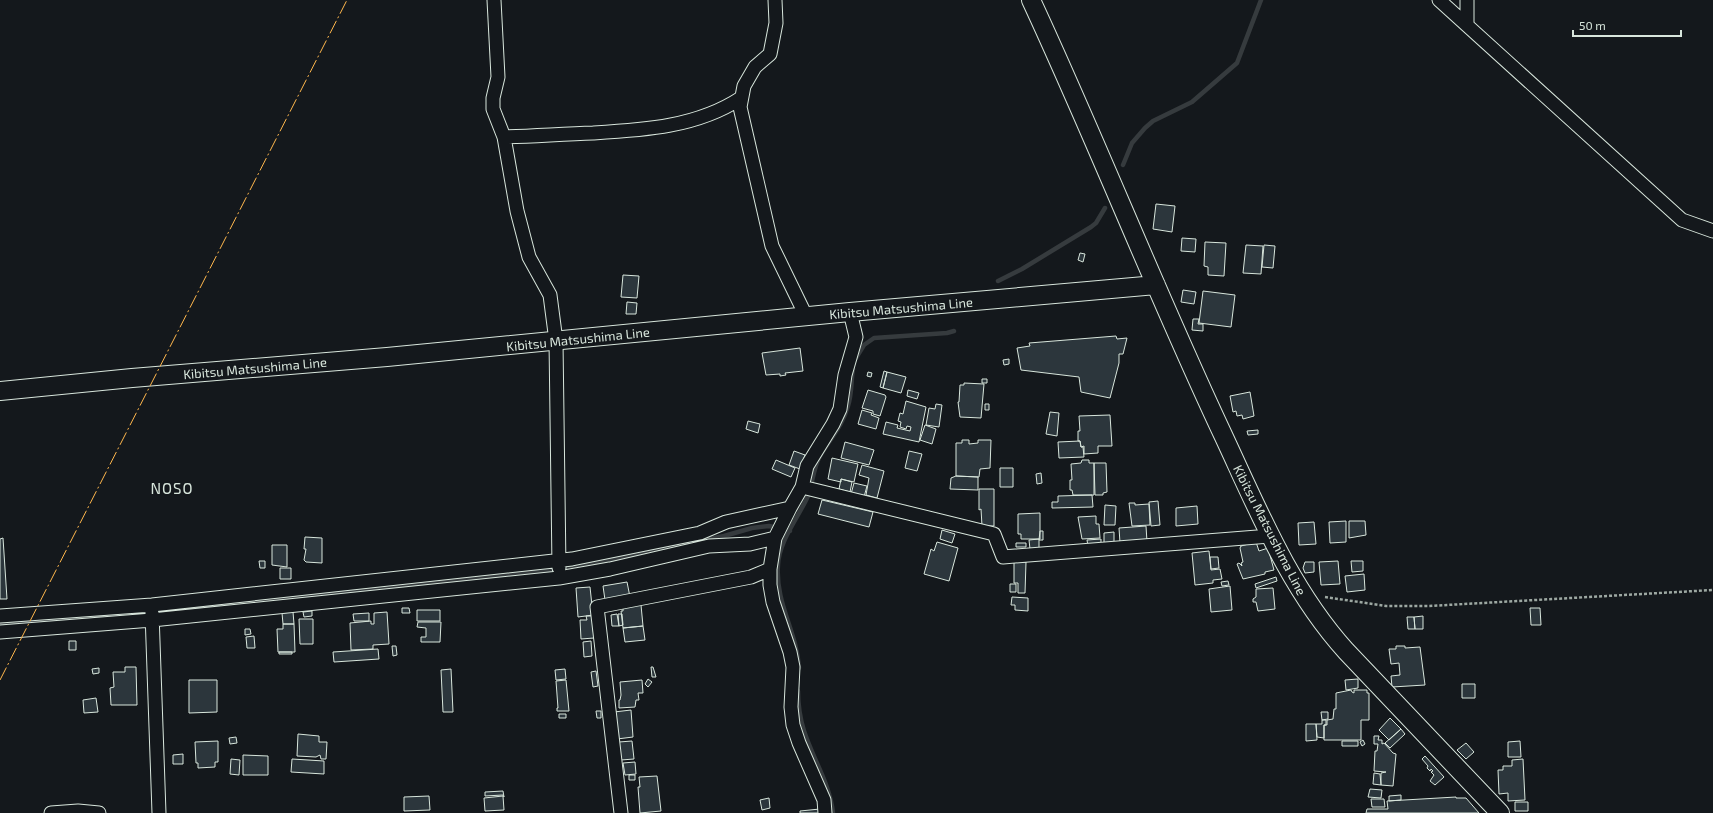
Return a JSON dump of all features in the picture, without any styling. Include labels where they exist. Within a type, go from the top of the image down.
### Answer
[{"type":"main road","name":"Kibitsu Matsushima Line","points":[[1031,0],[1067,77],[1200,387],[1270,536],[1301,593],[1328,631],[1346,651],[1500,813]]},
{"type":"main road","name":"Kibitsu Matsushima Line","points":[[0,391],[132,378],[387,357],[806,316],[1156,285]]},
{"type":"street","points":[[494,0],[498,78],[493,98],[493,108],[504,137],[517,211],[529,256],[550,295],[556,341],[559,578]]},
{"type":"street","points":[[775,0],[776,23],[770,54],[755,67],[744,86],[740,108],[742,123],[772,246],[806,316]]},
{"type":"street","points":[[1439,0],[1682,220],[1713,231]]},
{"type":"street","points":[[1467,0],[1467,25]]},
{"type":"street","points":[[504,137],[667,127],[689,122],[732,104],[741,98]]},
{"type":"street","points":[[825,813],[824,800],[794,725],[791,707],[793,667],[790,652],[773,602],[770,585],[770,569],[776,537],[790,508],[807,489],[807,466],[833,424],[840,409],[846,370],[856,337],[850,312]]},
{"type":"street","points":[[807,489],[994,534],[1003,557],[1270,536]]},
{"type":"street","points":[[0,616],[152,605],[559,561],[700,533],[726,522],[790,508]]},
{"type":"street","points":[[0,632],[152,620],[559,578],[610,569],[709,546],[750,544],[776,537]]},
{"type":"street","points":[[621,813],[597,607],[750,576],[770,569]]},
{"type":"street","points":[[152,605],[159,813]]},
{"type":"street","points":[[51,813],[78,811],[99,813]]},
{"type":"path","points":[[1301,593],[1386,606],[1429,606],[1713,590]]},
{"type":"building","points":[[1156,204],[1175,206],[1172,232],[1153,229]]},
{"type":"building","points":[[1182,238],[1196,239],[1195,252],[1181,251]]},
{"type":"building","points":[[1205,242],[1226,243],[1224,276],[1208,275],[1208,267],[1204,266]]},
{"type":"building","points":[[1246,245],[1263,246],[1261,274],[1243,273]]},
{"type":"building","points":[[1264,245],[1275,246],[1273,268],[1262,267]]},
{"type":"building","points":[[1080,253],[1085,254],[1083,262],[1078,260]]},
{"type":"building","points":[[623,275],[639,276],[637,298],[621,297]]},
{"type":"building","points":[[1183,290],[1196,292],[1194,304],[1181,302]]},
{"type":"building","points":[[1203,291],[1235,295],[1231,327],[1199,323]]},
{"type":"building","points":[[627,302],[637,303],[636,314],[626,314]]},
{"type":"building","points":[[1193,319],[1199,319],[1198,324],[1203,324],[1203,331],[1192,330]]},
{"type":"building","points":[[1116,336],[1117,339],[1127,338],[1123,354],[1119,354],[1119,363],[1110,398],[1081,392],[1079,377],[1021,370],[1017,348],[1030,346],[1029,343]]},
{"type":"building","points":[[800,348],[803,371],[785,373],[786,375],[780,376],[780,374],[766,375],[762,353]]},
{"type":"building","points":[[1009,359],[1009,364],[1004,365],[1003,360]]},
{"type":"building","points":[[884,371],[887,372],[883,388],[880,387]]},
{"type":"building","points":[[868,372],[872,373],[871,377],[867,376]]},
{"type":"building","points":[[887,372],[906,377],[901,393],[883,388]]},
{"type":"building","points":[[982,379],[987,379],[987,383],[982,383]]},
{"type":"building","points":[[964,383],[984,384],[981,418],[960,417],[958,402],[960,385],[964,385]]},
{"type":"building","points":[[868,390],[885,395],[886,397],[880,416],[873,414],[873,411],[862,408]]},
{"type":"building","points":[[908,390],[919,393],[917,399],[907,396]]},
{"type":"building","points":[[1250,392],[1254,416],[1243,419],[1242,415],[1237,416],[1236,411],[1233,412],[1230,396]]},
{"type":"building","points":[[906,401],[926,407],[919,442],[883,434],[886,422],[898,425],[897,428],[910,431],[911,427],[907,426],[906,429],[900,427],[901,422],[898,421],[900,413],[903,414]]},
{"type":"building","points":[[936,404],[942,405],[939,427],[926,425],[929,408],[935,409]]},
{"type":"building","points":[[985,404],[989,404],[989,410],[985,410]]},
{"type":"building","points":[[862,410],[872,413],[871,415],[879,418],[876,429],[858,424]]},
{"type":"building","points":[[1050,412],[1059,413],[1057,436],[1046,434]]},
{"type":"building","points":[[1110,415],[1112,446],[1098,446],[1098,453],[1084,454],[1084,446],[1081,447],[1080,441],[1078,441],[1078,431],[1080,431],[1079,416]]},
{"type":"building","points":[[748,421],[760,424],[758,433],[746,429]]},
{"type":"building","points":[[925,425],[936,429],[932,444],[920,440]]},
{"type":"building","points":[[1258,430],[1258,434],[1248,435],[1247,431]]},
{"type":"building","points":[[962,440],[969,440],[969,444],[978,443],[978,440],[991,440],[990,468],[980,469],[979,477],[956,476],[956,443],[962,443]]},
{"type":"building","points":[[1080,441],[1081,447],[1083,447],[1084,457],[1059,458],[1058,442]]},
{"type":"building","points":[[845,442],[874,450],[869,465],[841,458]]},
{"type":"building","points":[[794,451],[805,455],[800,469],[789,465]]},
{"type":"building","points":[[909,451],[922,454],[917,471],[905,468]]},
{"type":"building","points":[[832,458],[858,464],[854,482],[841,479],[841,482],[828,479]]},
{"type":"building","points":[[776,460],[795,468],[791,477],[772,469]]},
{"type":"building","points":[[1082,460],[1089,460],[1089,463],[1094,463],[1094,495],[1073,495],[1072,490],[1070,490],[1070,480],[1072,480],[1071,464],[1081,463]]},
{"type":"building","points":[[1094,463],[1106,463],[1107,492],[1103,493],[1103,495],[1095,495]]},
{"type":"building","points":[[862,465],[884,471],[877,498],[866,495],[869,478],[859,475]]},
{"type":"building","points":[[1000,468],[1013,468],[1013,487],[1000,487]]},
{"type":"building","points":[[1041,473],[1042,483],[1037,484],[1036,474]]},
{"type":"building","points":[[956,476],[978,477],[978,490],[950,489],[951,478]]},
{"type":"building","points":[[841,479],[852,482],[850,492],[839,489]]},
{"type":"building","points":[[854,483],[867,486],[864,497],[851,494]]},
{"type":"building","points":[[979,489],[994,489],[994,526],[982,526],[981,509],[979,510]]},
{"type":"building","points":[[1092,495],[1093,507],[1052,508],[1052,502],[1058,502],[1058,496]]},
{"type":"building","points":[[822,500],[873,512],[869,527],[818,514]]},
{"type":"building","points":[[1158,501],[1160,525],[1151,526],[1149,502]]},
{"type":"building","points":[[1129,503],[1135,503],[1135,505],[1149,504],[1150,525],[1132,526]]},
{"type":"building","points":[[1105,505],[1116,506],[1115,525],[1104,525]]},
{"type":"building","points":[[1197,506],[1198,524],[1176,526],[1176,508]]},
{"type":"building","points":[[1040,513],[1040,539],[1021,539],[1021,534],[1018,534],[1018,514]]},
{"type":"building","points":[[1096,516],[1096,524],[1099,524],[1100,538],[1082,539],[1078,517]]},
{"type":"building","points":[[1346,521],[1346,542],[1330,543],[1329,522]]},
{"type":"building","points":[[1349,521],[1365,521],[1366,535],[1349,538]]},
{"type":"building","points":[[1314,522],[1316,544],[1299,545],[1298,523]]},
{"type":"building","points":[[1146,526],[1147,542],[1120,543],[1119,528]]},
{"type":"building","points":[[942,530],[955,534],[952,543],[940,539]]},
{"type":"building","points":[[1040,531],[1043,531],[1043,540],[1039,540]]},
{"type":"building","points":[[1114,532],[1114,544],[1104,545],[1104,533]]},
{"type":"building","points":[[305,537],[322,538],[322,563],[306,562],[304,560],[306,549],[304,549]]},
{"type":"building","points":[[3,538],[7,599],[0,599],[0,539]]},
{"type":"building","points":[[1039,539],[1039,549],[1030,549],[1029,540]]},
{"type":"building","points":[[1101,539],[1101,545],[1088,546],[1087,540]]},
{"type":"building","points":[[937,542],[958,548],[949,581],[924,574],[931,549],[934,551]]},
{"type":"building","points":[[1256,542],[1259,551],[1268,548],[1274,570],[1265,572],[1265,574],[1243,579],[1237,564],[1239,563],[1242,566],[1241,563],[1243,562],[1240,548],[1241,546]]},
{"type":"building","points":[[1016,543],[1026,543],[1026,547],[1016,547]]},
{"type":"building","points":[[272,545],[287,545],[287,567],[272,565]]},
{"type":"building","points":[[1209,551],[1211,570],[1220,569],[1222,579],[1213,580],[1213,583],[1195,585],[1192,553]]},
{"type":"building","points":[[1210,557],[1218,557],[1219,568],[1211,569]]},
{"type":"building","points":[[259,561],[265,561],[265,568],[260,568]]},
{"type":"building","points":[[1338,561],[1340,584],[1321,585],[1319,562]]},
{"type":"building","points":[[1351,561],[1363,561],[1363,571],[1352,572]]},
{"type":"building","points":[[1014,562],[1026,562],[1025,593],[1018,593],[1018,583],[1014,583]]},
{"type":"building","points":[[1305,562],[1314,562],[1314,572],[1305,573],[1303,568]]},
{"type":"building","points":[[280,568],[291,568],[291,579],[280,579]]},
{"type":"building","points":[[1364,574],[1365,590],[1347,592],[1345,576]]},
{"type":"building","points":[[1276,577],[1277,581],[1256,588],[1255,584]]},
{"type":"building","points":[[1228,581],[1229,585],[1222,586],[1221,582]]},
{"type":"building","points":[[627,582],[630,597],[605,600],[603,586]]},
{"type":"building","points":[[1010,584],[1016,584],[1016,592],[1010,592]]},
{"type":"building","points":[[1230,586],[1232,610],[1211,612],[1209,589]]},
{"type":"building","points":[[590,587],[593,615],[578,617],[576,588]]},
{"type":"building","points":[[1273,588],[1275,609],[1258,611],[1256,602],[1253,602],[1253,599],[1256,597],[1256,589]]},
{"type":"building","points":[[1012,597],[1028,598],[1028,611],[1015,610],[1015,605],[1011,605]]},
{"type":"building","points":[[641,605],[643,626],[623,628],[621,611],[623,611],[623,607]]},
{"type":"building","points":[[402,608],[409,608],[410,613],[402,613]]},
{"type":"building","points":[[1530,608],[1540,608],[1541,625],[1531,625]]},
{"type":"building","points":[[417,610],[440,610],[440,621],[417,621]]},
{"type":"building","points":[[312,611],[312,616],[304,617],[303,612]]},
{"type":"building","points":[[293,612],[294,624],[283,624],[282,613]]},
{"type":"building","points":[[387,612],[389,644],[373,645],[373,649],[351,650],[350,623],[371,621],[371,624],[374,624],[374,613]]},
{"type":"building","points":[[369,613],[369,621],[354,621],[353,614]]},
{"type":"building","points":[[617,614],[619,626],[612,626],[611,615]]},
{"type":"building","points":[[618,614],[622,614],[623,625],[619,626]]},
{"type":"building","points":[[586,616],[592,616],[594,638],[581,639],[580,620],[587,620]]},
{"type":"building","points":[[1423,616],[1423,629],[1415,629],[1414,617]]},
{"type":"building","points":[[1407,617],[1414,617],[1415,629],[1408,629]]},
{"type":"building","points":[[299,619],[313,619],[313,644],[300,644]]},
{"type":"building","points":[[418,622],[441,622],[440,642],[421,642],[421,637],[426,637],[426,628],[417,627]]},
{"type":"building","points":[[283,624],[294,624],[295,652],[278,652],[277,629],[283,629]]},
{"type":"building","points":[[643,626],[645,640],[625,642],[623,628]]},
{"type":"building","points":[[245,629],[250,629],[251,634],[245,635]]},
{"type":"building","points":[[254,636],[255,648],[247,648],[246,637]]},
{"type":"building","points":[[69,641],[76,641],[76,650],[69,650]]},
{"type":"building","points":[[591,641],[592,656],[584,657],[583,642]]},
{"type":"building","points":[[392,646],[396,646],[397,655],[393,656]]},
{"type":"building","points":[[1396,646],[1405,646],[1405,648],[1420,647],[1425,685],[1392,687],[1391,676],[1400,675],[1399,663],[1391,664],[1389,649],[1396,649]]},
{"type":"building","points":[[378,649],[379,659],[334,662],[333,652]]},
{"type":"building","points":[[279,652],[292,652],[292,654],[279,654]]},
{"type":"building","points":[[125,667],[136,667],[137,705],[111,705],[110,688],[114,687],[113,672],[125,672]]},
{"type":"building","points":[[651,667],[653,667],[656,677],[652,677]]},
{"type":"building","points":[[99,668],[99,673],[93,674],[92,669]]},
{"type":"building","points":[[451,669],[453,712],[443,712],[441,670]]},
{"type":"building","points":[[565,669],[566,679],[556,680],[555,670]]},
{"type":"building","points":[[596,671],[598,686],[593,687],[591,672]]},
{"type":"building","points":[[648,679],[652,682],[648,687],[645,684]]},
{"type":"building","points":[[1358,679],[1358,688],[1346,690],[1345,680]]},
{"type":"building","points":[[189,680],[217,680],[217,712],[189,713]]},
{"type":"building","points":[[566,680],[569,711],[557,711],[556,681]]},
{"type":"building","points":[[642,680],[643,693],[638,693],[639,700],[636,700],[635,707],[619,708],[619,700],[621,695],[620,682]]},
{"type":"building","points":[[1462,684],[1475,684],[1475,698],[1462,698]]},
{"type":"building","points":[[1351,690],[1354,693],[1354,690],[1367,690],[1367,693],[1369,693],[1369,720],[1361,720],[1361,740],[1324,740],[1324,725],[1327,725],[1327,720],[1333,719],[1334,709],[1336,709],[1336,693]]},
{"type":"building","points":[[96,698],[98,712],[84,713],[83,700]]},
{"type":"building","points":[[631,710],[633,737],[617,739],[614,712]]},
{"type":"building","points":[[596,711],[601,711],[601,718],[597,718]]},
{"type":"building","points":[[1321,712],[1328,712],[1328,719],[1322,720]]},
{"type":"building","points":[[559,714],[566,714],[566,718],[559,718]]},
{"type":"building","points":[[1390,718],[1401,729],[1389,740],[1379,730]]},
{"type":"building","points":[[1322,720],[1326,720],[1326,725],[1324,725],[1324,738],[1317,737],[1316,724],[1322,724]]},
{"type":"building","points":[[1306,724],[1316,724],[1317,740],[1306,741]]},
{"type":"building","points":[[1401,729],[1405,734],[1390,748],[1385,743]]},
{"type":"building","points":[[298,734],[319,736],[319,742],[327,742],[326,759],[321,759],[320,755],[316,757],[297,756]]},
{"type":"building","points":[[1374,736],[1379,736],[1378,740],[1382,740],[1382,744],[1384,743],[1393,753],[1396,754],[1393,786],[1381,785],[1381,773],[1386,772],[1374,771],[1375,751],[1377,751],[1378,744],[1374,744]]},
{"type":"building","points":[[236,737],[237,743],[230,744],[229,738]]},
{"type":"building","points":[[1363,740],[1365,744],[1362,746],[1360,742]]},
{"type":"building","points":[[218,741],[218,762],[215,762],[215,767],[198,768],[198,763],[196,763],[195,742]]},
{"type":"building","points":[[632,741],[634,759],[621,760],[619,742]]},
{"type":"building","points":[[1342,741],[1358,741],[1358,746],[1342,746]]},
{"type":"building","points":[[1520,741],[1521,757],[1508,757],[1508,742]]},
{"type":"building","points":[[1466,743],[1474,752],[1466,759],[1457,750]]},
{"type":"building","points":[[183,754],[183,764],[173,764],[173,755]]},
{"type":"building","points":[[243,755],[268,756],[268,775],[243,775]]},
{"type":"building","points":[[1425,756],[1444,777],[1435,785],[1430,781],[1434,775],[1431,772],[1433,771],[1431,769],[1430,771],[1427,768],[1428,766],[1422,759]]},
{"type":"building","points":[[231,759],[240,760],[239,775],[230,774]]},
{"type":"building","points":[[292,759],[324,761],[324,774],[291,772]]},
{"type":"building","points":[[1523,759],[1525,800],[1508,801],[1508,793],[1499,794],[1498,770],[1503,770],[1503,766],[1512,766],[1512,760]]},
{"type":"building","points":[[635,762],[636,774],[625,775],[623,763]]},
{"type":"building","points":[[1374,773],[1380,774],[1381,785],[1373,784]]},
{"type":"building","points":[[629,775],[635,775],[635,780],[629,780]]},
{"type":"building","points":[[657,776],[661,811],[640,813],[638,787],[640,787],[639,777]]},
{"type":"building","points":[[1370,789],[1382,790],[1381,798],[1368,797]]},
{"type":"building","points":[[503,791],[504,797],[503,795],[485,796],[485,792]]},
{"type":"building","points":[[1401,795],[1401,800],[1389,801],[1389,796]]},
{"type":"building","points":[[429,796],[430,810],[404,811],[404,797]]},
{"type":"building","points":[[503,796],[504,810],[485,811],[484,798]]},
{"type":"building","points":[[1456,797],[1466,798],[1479,813],[1366,813],[1367,809],[1388,809],[1387,801]]},
{"type":"building","points":[[769,798],[770,808],[762,810],[760,800]]},
{"type":"building","points":[[1371,799],[1384,799],[1385,807],[1372,807]]},
{"type":"building","points":[[1515,802],[1528,802],[1528,811],[1515,811]]},
{"type":"building","points":[[820,809],[820,813],[800,813],[800,811]]},
{"type":"waterway","points":[[1123,165],[1132,143],[1145,128],[1153,121],[1192,102],[1237,63],[1261,0]]},
{"type":"waterway","points":[[998,281],[1022,269],[1091,227],[1096,223],[1105,208]]},
{"type":"waterway","points":[[856,358],[864,345],[874,338],[947,333],[954,331]]},
{"type":"waterway","points":[[799,668],[794,642],[780,592],[778,579],[779,556],[785,538],[808,496],[818,461],[840,426],[846,413],[850,397],[853,369]]},
{"type":"waterway","points":[[0,623],[162,612],[536,572],[609,560],[724,536],[752,528],[769,526],[790,531]]},
{"type":"waterway","points":[[798,691],[800,716],[828,792],[833,813]]},
{"type":"power","points":[[0,680],[347,0]]},
{"type":"district","name":"NOSO","points":[[172,488]]}]
